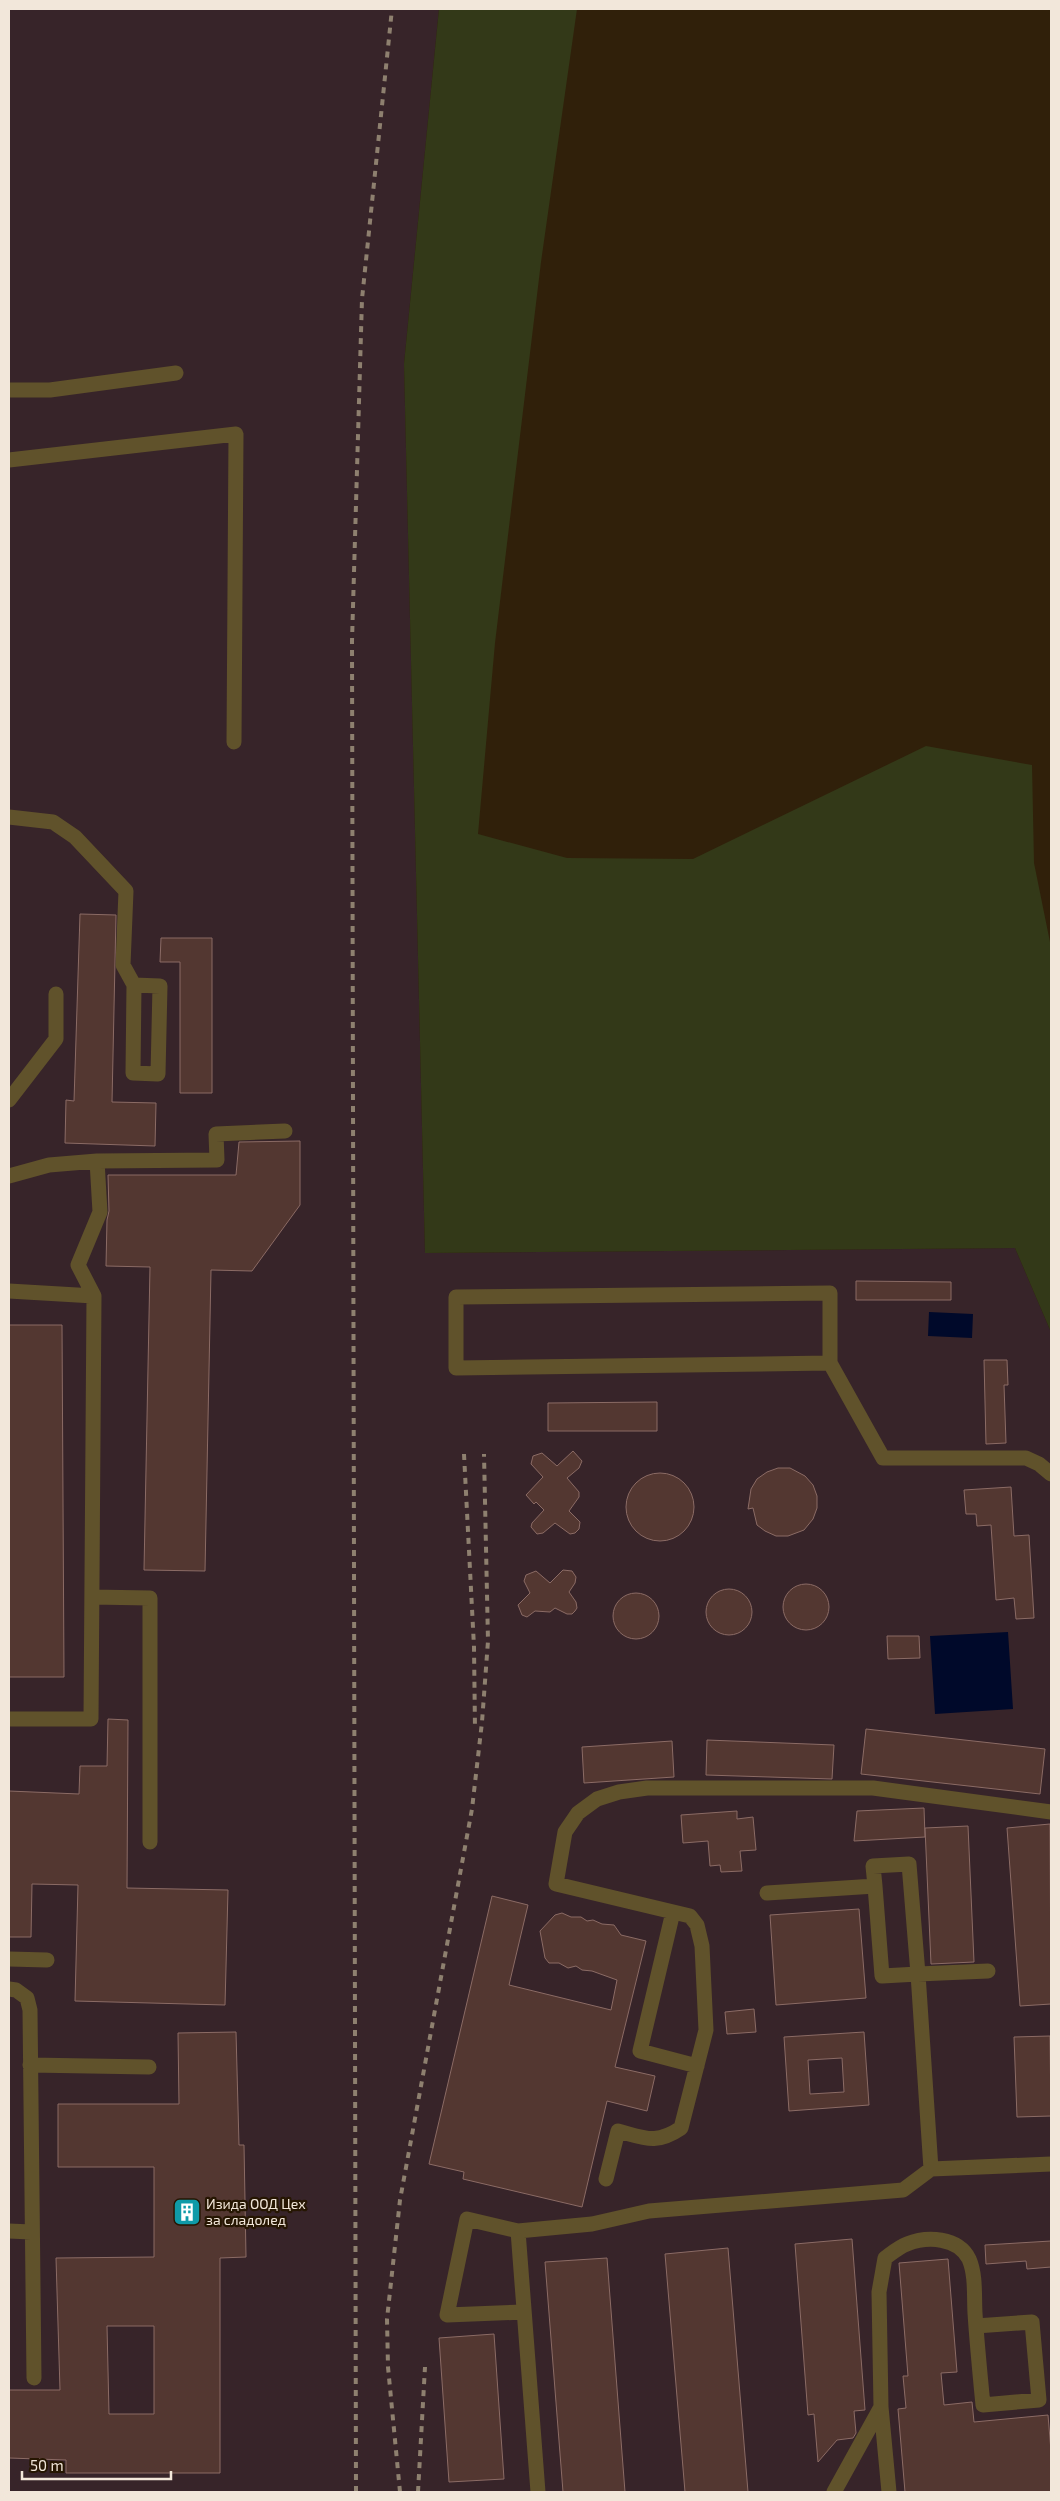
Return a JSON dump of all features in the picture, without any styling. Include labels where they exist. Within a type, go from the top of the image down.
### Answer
[{"type":"lane","points":[[9,390],[50,390],[176,373]]},
{"type":"lane","points":[[9,460],[236,434],[234,742]]},
{"type":"lane","points":[[9,817],[53,822],[75,837],[126,891],[123,965],[134,985],[133,1073],[158,1074],[160,986],[134,985]]},
{"type":"lane","points":[[9,1100],[56,1039],[56,994]]},
{"type":"lane","points":[[9,1176],[49,1165],[96,1161],[217,1160],[216,1134],[285,1131]]},
{"type":"lane","points":[[9,1719],[91,1719],[94,1296],[78,1265],[100,1212],[96,1161]]},
{"type":"lane","points":[[9,1291],[94,1296]]},
{"type":"lane","points":[[830,1363],[456,1368],[456,1297],[830,1293],[830,1363],[883,1458],[1026,1458],[1039,1464],[1051,1474]]},
{"type":"lane","points":[[92,1597],[150,1598],[150,1842]]},
{"type":"lane","points":[[606,2180],[618,2131],[648,2139],[667,2138],[681,2128],[706,2030],[702,1946],[697,1925],[690,1916],[556,1884],[565,1832],[578,1813],[597,1799],[619,1792],[647,1788],[730,1786],[897,1789],[1051,1812]]},
{"type":"lane","points":[[931,2169],[918,1974],[909,1864],[873,1866],[882,1976],[918,1974],[988,1971]]},
{"type":"lane","points":[[767,1893],[874,1886]]},
{"type":"lane","points":[[673,1912],[640,2051],[697,2066]]},
{"type":"lane","points":[[9,1959],[47,1960]]},
{"type":"lane","points":[[9,1988],[16,1990],[27,1998],[30,2010],[34,2378]]},
{"type":"lane","points":[[30,2065],[149,2067]]},
{"type":"lane","points":[[524,2312],[447,2315],[467,2219],[518,2231],[592,2224],[649,2212],[903,2190],[931,2169],[1051,2164]]},
{"type":"lane","points":[[9,2231],[31,2232]]},
{"type":"lane","points":[[518,2231],[538,2492]]},
{"type":"lane","points":[[889,2492],[881,2407],[879,2292],[885,2258],[906,2244],[926,2238],[947,2241],[960,2248],[968,2259],[972,2273],[976,2326],[983,2405],[1038,2400],[1032,2322],[976,2326]]},
{"type":"lane","points":[[834,2492],[881,2407]]},
{"type":"shaded area","points":[[9,9],[439,9],[404,364],[425,1253],[1015,1248],[1051,1332],[1051,2492],[9,2492]]},
{"type":"green space","points":[[439,9],[577,9],[541,262],[495,643],[478,834],[567,858],[693,859],[926,746],[1032,765],[1034,863],[1051,947],[1051,1332],[1015,1248],[425,1253],[404,364]]},
{"type":"water","points":[[929,1312],[973,1314],[972,1338],[928,1336]]},
{"type":"water","points":[[1008,1632],[1013,1709],[935,1714],[930,1636]]},
{"type":"building","points":[[80,914],[116,915],[112,1102],[156,1103],[155,1146],[65,1143],[66,1100],[74,1101]]},
{"type":"building","points":[[161,938],[212,938],[212,1093],[180,1093],[180,962],[160,962]]},
{"type":"building","points":[[300,1141],[300,1205],[252,1271],[211,1270],[205,1571],[144,1570],[150,1267],[106,1266],[107,1220],[109,1211],[108,1175],[236,1175],[239,1142]]},
{"type":"building","points":[[856,1281],[951,1282],[951,1300],[856,1300]]},
{"type":"building","points":[[9,1325],[62,1325],[64,1677],[9,1677]]},
{"type":"building","points":[[984,1360],[1007,1360],[1008,1385],[1004,1385],[1006,1443],[986,1444]]},
{"type":"building","points":[[657,1402],[657,1431],[548,1431],[548,1403]]},
{"type":"building","points":[[573,1451],[582,1461],[579,1468],[567,1478],[579,1492],[579,1497],[569,1511],[580,1522],[579,1529],[575,1533],[570,1534],[555,1523],[543,1533],[537,1534],[531,1527],[532,1523],[544,1510],[536,1502],[534,1504],[526,1495],[543,1477],[531,1464],[533,1456],[542,1453],[557,1466]]},
{"type":"building","points":[[778,1468],[790,1468],[805,1476],[813,1485],[817,1496],[817,1508],[813,1519],[804,1530],[788,1536],[776,1536],[765,1531],[757,1525],[753,1508],[748,1509],[751,1489],[757,1479],[767,1472]]},
{"type":"building","points":[[653,1473],[667,1473],[679,1478],[689,1488],[694,1500],[694,1514],[689,1526],[679,1536],[667,1541],[653,1541],[641,1536],[631,1526],[626,1514],[626,1500],[631,1488],[641,1478]]},
{"type":"building","points":[[1011,1487],[1014,1536],[1029,1535],[1034,1618],[1016,1619],[1014,1598],[996,1600],[991,1525],[977,1526],[976,1514],[966,1514],[964,1490]]},
{"type":"building","points":[[563,1570],[572,1571],[576,1577],[575,1583],[569,1592],[576,1602],[577,1608],[575,1611],[572,1614],[567,1614],[555,1608],[550,1612],[535,1611],[527,1617],[522,1615],[518,1605],[530,1593],[524,1581],[526,1575],[536,1571],[550,1583]]},
{"type":"building","points":[[801,1584],[811,1584],[825,1594],[829,1607],[825,1620],[819,1626],[811,1630],[801,1630],[787,1620],[783,1612],[783,1602],[793,1588]]},
{"type":"building","points":[[724,1589],[734,1589],[748,1599],[752,1612],[748,1625],[742,1631],[734,1635],[724,1635],[710,1625],[706,1617],[706,1607],[716,1593]]},
{"type":"building","points":[[631,1593],[641,1593],[655,1603],[659,1616],[655,1629],[649,1635],[641,1639],[631,1639],[617,1629],[613,1621],[613,1611],[623,1597]]},
{"type":"building","points":[[887,1636],[919,1636],[920,1658],[888,1659]]},
{"type":"building","points":[[108,1719],[128,1720],[127,1888],[228,1890],[225,2005],[75,2001],[78,1885],[32,1884],[31,1937],[9,1937],[9,1791],[79,1794],[80,1766],[107,1766]]},
{"type":"building","points":[[866,1729],[1045,1749],[1040,1794],[861,1774]]},
{"type":"building","points":[[707,1740],[834,1745],[832,1779],[706,1775]]},
{"type":"building","points":[[672,1741],[674,1777],[584,1783],[582,1747]]},
{"type":"building","points":[[924,1808],[925,1837],[854,1841],[857,1811]]},
{"type":"building","points":[[737,1811],[737,1819],[753,1817],[756,1850],[740,1851],[742,1871],[721,1872],[720,1865],[710,1866],[708,1841],[683,1843],[681,1815]]},
{"type":"building","points":[[1050,1824],[1051,2004],[1020,2006],[1007,1828]]},
{"type":"building","points":[[968,1826],[974,1962],[931,1964],[925,1828]]},
{"type":"building","points":[[492,1896],[528,1905],[509,1985],[611,2010],[617,1980],[592,1971],[582,1970],[576,1966],[568,1968],[559,1963],[549,1963],[545,1958],[540,1931],[555,1915],[562,1913],[571,1917],[581,1917],[587,1921],[593,1920],[602,1924],[614,1925],[621,1935],[646,1941],[615,2067],[655,2076],[647,2111],[607,2101],[582,2207],[463,2179],[464,2172],[429,2164]]},
{"type":"building","points":[[859,1909],[866,1998],[776,2005],[770,1915]]},
{"type":"building","points":[[754,2009],[756,2032],[727,2034],[725,2012]]},
{"type":"building","name":"Изида ООД Цех за сладолед","points":[[236,2032],[239,2145],[244,2145],[246,2257],[220,2258],[220,2473],[66,2473],[66,2460],[9,2458],[9,2390],[60,2390],[56,2258],[154,2257],[154,2167],[58,2167],[58,2104],[179,2104],[178,2033]],"holes":[[[107,2326],[154,2326],[154,2414],[109,2414]]]},
{"type":"building","points":[[864,2032],[869,2105],[789,2111],[784,2037]],"holes":[[[842,2058],[844,2092],[810,2094],[808,2060]]]},
{"type":"building","points":[[1050,2036],[1051,2116],[1017,2117],[1014,2037]]},
{"type":"building","points":[[852,2239],[865,2410],[854,2411],[856,2433],[853,2438],[837,2440],[818,2462],[814,2414],[808,2415],[795,2244]]},
{"type":"building","points":[[1051,2241],[1051,2267],[1027,2269],[1026,2261],[986,2264],[985,2245]]},
{"type":"building","points":[[728,2248],[748,2492],[685,2492],[665,2254]]},
{"type":"building","points":[[607,2258],[625,2492],[563,2492],[545,2262]]},
{"type":"building","points":[[948,2259],[957,2372],[941,2373],[944,2405],[972,2402],[974,2422],[1048,2415],[1051,2451],[1051,2492],[905,2492],[898,2409],[906,2408],[903,2376],[908,2376],[899,2263]]},
{"type":"building","points":[[494,2334],[504,2479],[449,2482],[439,2338]]},
{"type":"railway","points":[[356,2492],[352,641],[362,299],[392,9]]},
{"type":"railway","points":[[464,1454],[474,1647],[475,1729]]},
{"type":"railway","points":[[400,2492],[388,2367],[387,2319],[400,2200],[472,1809],[482,1722],[488,1641],[484,1454]]},
{"type":"railway","points":[[418,2492],[425,2367]]},
{"type":"place","name":"Изида ООД Цех за сладолед","points":[[187,2212]]}]
